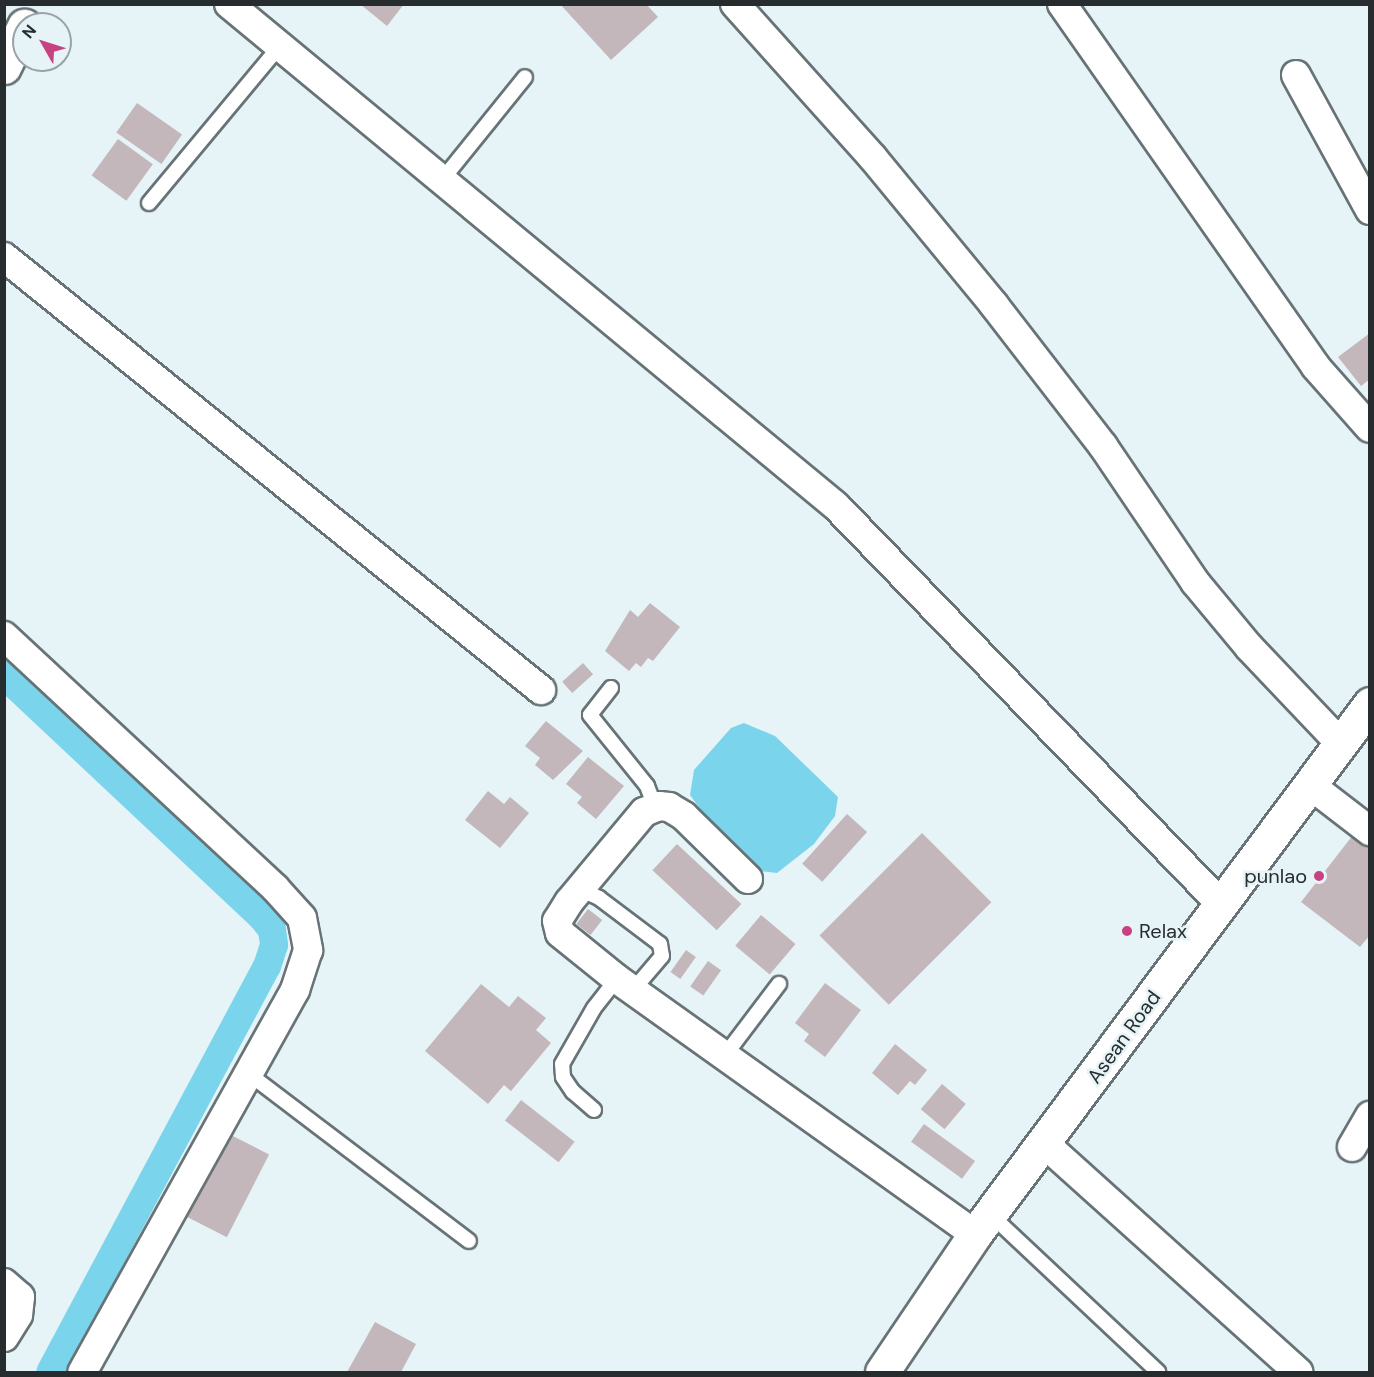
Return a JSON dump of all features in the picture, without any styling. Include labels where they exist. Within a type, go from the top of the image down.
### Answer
[{"type":"main road","points":[[4,67],[12,50]]},
{"type":"main road","name":"Asean Road","points":[[882,1372],[983,1224],[1045,1144],[1370,704]]},
{"type":"street","points":[[229,4],[836,506],[1221,904]]},
{"type":"street","points":[[735,4],[873,158],[994,305],[1103,446],[1195,582],[1250,647],[1341,743]]},
{"type":"street","points":[[1062,4],[1316,367],[1370,428]]},
{"type":"street","points":[[1296,75],[1370,210]]},
{"type":"street","points":[[4,257],[541,690]]},
{"type":"street","points":[[4,636],[302,918],[308,950],[295,990],[82,1372]]},
{"type":"street","points":[[1310,785],[1370,831]]},
{"type":"street","points":[[748,879],[684,816],[669,807],[655,807],[644,812],[579,889],[557,921],[560,933],[625,985],[983,1224]]},
{"type":"street","points":[[1352,1147],[1370,1116]]},
{"type":"street","points":[[1045,1144],[1298,1372]]},
{"type":"street","points":[[4,1283],[20,1296],[18,1315],[4,1337]]},
{"type":"lane","points":[[149,203],[280,46]]},
{"type":"lane","points":[[442,180],[525,77]]},
{"type":"lane","points":[[611,688],[590,715],[647,786],[655,807]]},
{"type":"lane","points":[[579,889],[599,898],[660,944],[662,956],[594,1008],[562,1064],[563,1077],[573,1092],[594,1110]]},
{"type":"lane","points":[[726,1054],[779,984]]},
{"type":"lane","points":[[249,1074],[469,1241]]},
{"type":"lane","points":[[983,1224],[1158,1372]]},
{"type":"water","points":[[744,723],[775,736],[838,797],[835,816],[814,844],[777,873],[760,871],[719,835],[690,795],[694,770],[731,728]]},
{"type":"building","points":[[360,4],[404,4],[387,26]]},
{"type":"building","points":[[560,4],[646,4],[658,17],[611,60]]},
{"type":"building","points":[[137,103],[182,135],[161,164],[116,132]]},
{"type":"building","points":[[118,139],[153,164],[126,201],[92,175]]},
{"type":"building","points":[[1370,333],[1370,379],[1361,386],[1338,357]]},
{"type":"building","points":[[650,603],[680,627],[653,661],[648,658],[641,667],[636,663],[629,671],[605,651],[630,610],[638,617]]},
{"type":"building","points":[[583,663],[593,674],[572,693],[562,682]]},
{"type":"building","points":[[546,721],[583,751],[553,780],[535,765],[540,758],[525,746]]},
{"type":"building","points":[[588,757],[624,786],[596,819],[577,803],[582,797],[566,784]]},
{"type":"building","points":[[488,791],[504,804],[510,797],[529,813],[500,848],[465,820]]},
{"type":"building","points":[[847,814],[867,832],[822,882],[802,864]]},
{"type":"building","points":[[922,833],[991,902],[889,1005],[819,936]]},
{"type":"building","points":[[1353,835],[1370,848],[1370,935],[1360,947],[1301,902]]},
{"type":"building","points":[[677,844],[741,904],[717,930],[652,870]]},
{"type":"building","points":[[588,909],[602,920],[590,935],[576,924]]},
{"type":"building","points":[[761,915],[795,944],[770,975],[735,946]]},
{"type":"building","points":[[686,950],[696,957],[680,979],[671,972]]},
{"type":"building","points":[[708,961],[721,970],[703,996],[690,986]]},
{"type":"building","points":[[825,983],[861,1010],[825,1057],[804,1041],[809,1034],[795,1023]]},
{"type":"building","points":[[481,984],[509,1007],[518,996],[546,1018],[536,1030],[551,1043],[511,1091],[504,1085],[488,1104],[425,1051]]},
{"type":"building","points":[[895,1044],[927,1070],[915,1085],[910,1081],[898,1095],[872,1073]]},
{"type":"building","points":[[942,1084],[966,1104],[945,1129],[921,1109]]},
{"type":"building","points":[[521,1100],[575,1142],[559,1162],[505,1120]]},
{"type":"building","points":[[924,1124],[975,1161],[962,1179],[911,1142]]},
{"type":"building","points":[[229,1134],[269,1154],[227,1237],[187,1217]]},
{"type":"building","points":[[375,1322],[416,1344],[401,1372],[347,1372]]},
{"type":"waterway","points":[[4,675],[260,915],[272,930],[274,945],[267,966],[50,1372]]},
{"type":"place","name":"punlao","points":[[1319,876]]},
{"type":"place","name":"Relax","points":[[1127,931]]}]
